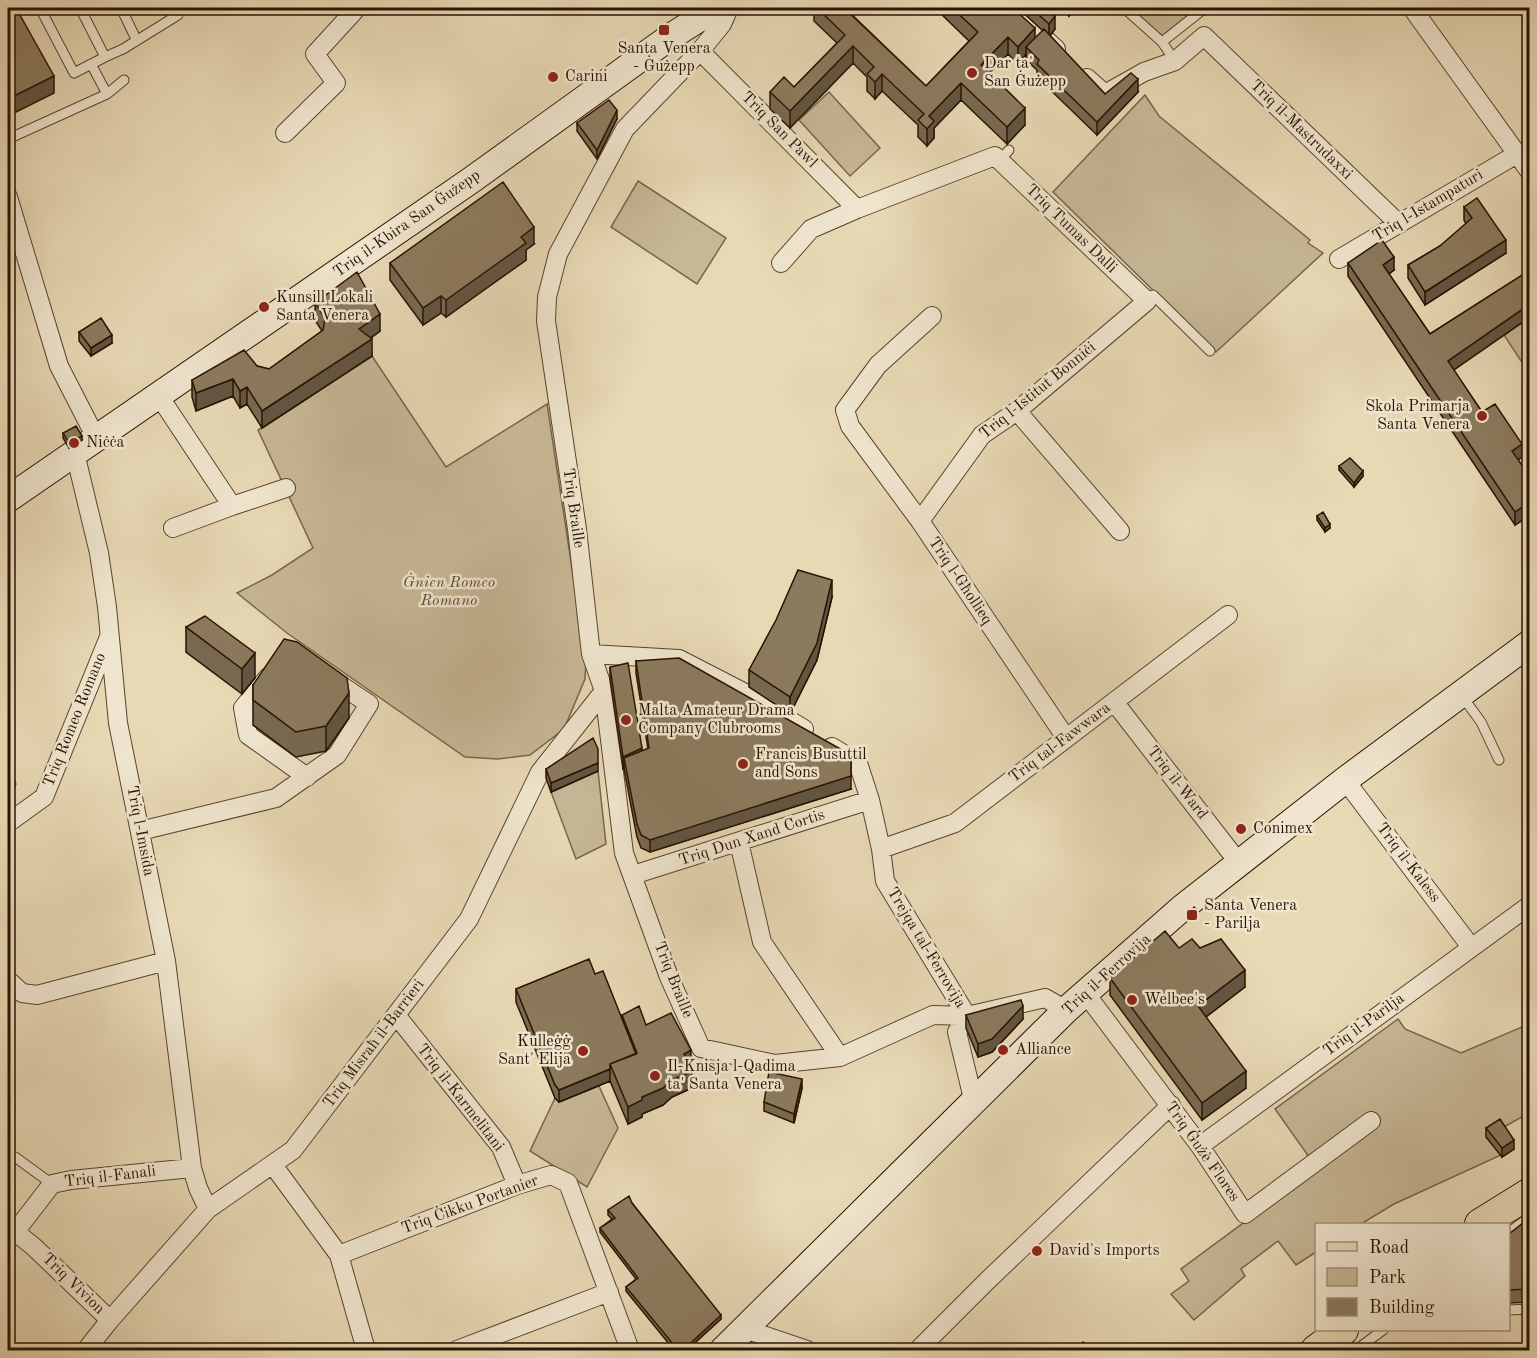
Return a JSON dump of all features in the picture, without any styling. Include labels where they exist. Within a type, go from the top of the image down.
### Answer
[{"type":"main road","name":"Triq il-Kbira San Ġużepp","points":[[8,499],[470,181],[660,44],[716,8]]},
{"type":"main road","name":"Triq il-Ferrovija","points":[[723,1350],[1066,1010],[1182,908],[1346,780],[1530,643]]},
{"type":"main road","points":[[1482,1223],[1530,1193]]},
{"type":"main road","points":[[1316,1350],[1340,1331]]},
{"type":"street","points":[[285,133],[336,82],[315,54],[357,8]]},
{"type":"street","name":"Triq Braille","points":[[729,8],[722,24],[700,51],[625,129],[558,254],[542,298],[577,530],[591,654],[604,691],[624,853],[669,976],[701,1048],[775,1064],[840,1057]]},
{"type":"street","points":[[1011,8],[1105,94],[1144,72],[1175,62]]},
{"type":"street","points":[[1412,8],[1530,172]]},
{"type":"street","name":"Triq il-Mastrudaxxi","points":[[1175,62],[1204,36],[1399,224]]},
{"type":"street","name":"Triq San Pawl","points":[[700,51],[857,209]]},
{"type":"street","name":"Triq l-Istampaturi","points":[[1339,259],[1517,154]]},
{"type":"street","name":"Triq Tumas Dalli","points":[[857,209],[1001,155],[1147,302]]},
{"type":"street","points":[[8,197],[59,366],[96,438]]},
{"type":"street","points":[[781,263],[811,229],[857,209]]},
{"type":"street","name":"Triq l-Istitut Bonniċi","points":[[920,521],[982,435],[1017,411],[1147,302]]},
{"type":"street","name":"Triq l-Għollieq","points":[[932,316],[878,365],[845,410],[850,426],[920,521],[1066,738]]},
{"type":"street","points":[[159,396],[232,506]]},
{"type":"street","points":[[1017,411],[1120,531]]},
{"type":"street","name":"Triq l-Imsida","points":[[75,453],[99,553],[118,723],[166,961],[192,1168],[208,1209]]},
{"type":"street","points":[[173,528],[286,488]]},
{"type":"street","name":"Triq tal-Fawwara","points":[[881,849],[955,823],[1228,615]]},
{"type":"street","name":"Triq Romeo Romano","points":[[8,823],[44,797],[109,636]]},
{"type":"street","name":"Trejqa tal-Ferrovija","points":[[591,654],[679,659],[726,683],[858,763],[870,800],[881,849],[885,881],[968,1016],[957,1032],[974,1103]]},
{"type":"street","points":[[276,666],[243,708],[248,735],[307,777]]},
{"type":"street","points":[[140,831],[276,798],[337,754],[369,704],[316,668]]},
{"type":"street","name":"Triq Misraħ il-Barrieri","points":[[86,1350],[208,1209],[293,1150],[469,919],[540,772],[604,691]]},
{"type":"street","name":"Triq il-Ward","points":[[1115,703],[1239,863]]},
{"type":"street","name":"Triq il-Kaless","points":[[1346,780],[1470,947]]},
{"type":"street","name":"Triq Dun Xand Cortis","points":[[633,875],[870,800]]},
{"type":"street","points":[[740,842],[762,942],[840,1057],[933,1015],[968,1016],[1045,998],[1066,1010]]},
{"type":"street","name":"Triq il-Parilja","points":[[1200,1146],[1530,905]]},
{"type":"street","points":[[8,980],[22,993],[37,995],[166,961]]},
{"type":"street","name":"Triq Ġużè Flores","points":[[1086,994],[1171,1105],[1245,1214],[1371,1121]]},
{"type":"street","name":"Triq il-Karmelitani","points":[[396,1015],[501,1147],[517,1185]]},
{"type":"street","points":[[918,1350],[1171,1105]]},
{"type":"street","points":[[273,1165],[339,1255],[366,1350]]},
{"type":"street","name":"Triq il-Fanali","points":[[11,1229],[52,1185],[71,1180],[192,1168]]},
{"type":"street","name":"Triq Ċikku Portanier","points":[[339,1255],[517,1185],[551,1175],[568,1183],[630,1350]]},
{"type":"street","name":"Triq Vivion","points":[[11,1229],[34,1246],[110,1320]]},
{"type":"street","points":[[457,1350],[609,1292]]},
{"type":"street","points":[[745,1329],[807,1350]]},
{"type":"lane","points":[[46,8],[41,10],[74,73],[123,49],[178,15],[174,8]]},
{"type":"lane","points":[[80,8],[105,57]]},
{"type":"lane","points":[[121,8],[136,39]]},
{"type":"lane","points":[[1124,8],[1162,42],[1175,62]]},
{"type":"lane","points":[[1162,42],[1205,8]]},
{"type":"lane","points":[[91,64],[107,94]]},
{"type":"lane","points":[[8,139],[107,94],[124,80]]},
{"type":"lane","points":[[1147,302],[1154,295],[1210,351]]},
{"type":"lane","points":[[1461,694],[1481,722],[1499,760]]},
{"type":"lane","points":[[8,1165],[15,1157],[52,1185]]},
{"type":"lane","points":[[1510,1232],[1530,1217]]},
{"type":"lane","points":[[1510,1310],[1530,1309]]},
{"type":"lane","points":[[1356,1350],[1380,1331]]},
{"type":"green space","points":[[1131,8],[1197,8],[1162,36]]},
{"type":"green space","points":[[829,92],[880,148],[850,176],[799,120]]},
{"type":"green space","points":[[1145,95],[1159,116],[1310,240],[1308,243],[1323,253],[1216,352],[1053,192]]},
{"type":"green space","points":[[638,181],[726,238],[697,284],[611,227]]},
{"type":"green space","points":[[1529,317],[1529,373],[1504,335]]},
{"type":"green space","name":"Ġnien Romeo Romano","points":[[372,356],[446,467],[547,404],[586,660],[585,679],[564,729],[530,755],[498,759],[465,757],[287,633],[237,593],[272,575],[313,548],[258,430]]},
{"type":"green space","points":[[598,771],[606,844],[576,859],[551,792]]},
{"type":"green space","points":[[1398,1019],[1405,1029],[1461,1053],[1529,1024],[1529,1113],[1486,1137],[1501,1155],[1394,1204],[1363,1223],[1315,1223],[1315,1253],[1296,1265],[1278,1241],[1241,1269],[1245,1276],[1194,1320],[1171,1294],[1189,1281],[1181,1269],[1311,1173],[1307,1154],[1275,1109]]},
{"type":"green space","points":[[599,1086],[618,1128],[587,1187],[530,1151],[555,1098],[559,1102]]},
{"type":"building","points":[[8,8],[16,8],[54,76],[8,99]]},
{"type":"building","points":[[817,8],[844,8],[926,86],[978,32],[952,8],[1013,8],[1035,28],[1018,47],[1008,37],[981,65],[1025,108],[1007,127],[961,83],[929,116],[934,121],[927,129],[918,120],[924,114],[882,74],[875,82],[867,74],[874,67],[853,46],[790,111],[770,92],[784,77],[794,87],[845,35]]},
{"type":"building","points":[[1031,8],[1047,8],[1055,16],[1049,24]]},
{"type":"building","points":[[1044,29],[1105,94],[1131,73],[1138,79],[1097,122],[1037,64],[1039,60],[1026,47]]},
{"type":"building","points":[[609,100],[617,110],[597,150],[577,123]]},
{"type":"building","points":[[503,182],[534,227],[521,237],[526,243],[446,300],[441,296],[423,308],[390,263]]},
{"type":"building","points":[[1477,198],[1506,240],[1425,292],[1408,265],[1440,246],[1472,218],[1464,207]]},
{"type":"building","points":[[1382,240],[1394,257],[1383,265],[1430,334],[1530,270],[1530,304],[1448,361],[1482,412],[1495,404],[1522,444],[1512,451],[1530,477],[1530,502],[1515,512],[1348,263]]},
{"type":"building","points":[[357,272],[380,314],[359,329],[372,339],[262,411],[247,387],[240,391],[233,379],[196,393],[192,380],[244,350],[257,366],[269,369],[323,330],[325,318],[315,303]]},
{"type":"building","points":[[101,318],[112,335],[91,348],[79,332]]},
{"type":"building","points":[[76,426],[82,436],[69,443],[63,433]]},
{"type":"building","points":[[1350,458],[1363,471],[1354,483],[1339,466]]},
{"type":"building","points":[[1323,512],[1330,524],[1325,528],[1317,516]]},
{"type":"building","points":[[798,570],[832,580],[817,643],[790,697],[749,670],[776,620]]},
{"type":"building","points":[[205,616],[255,653],[242,669],[186,627]]},
{"type":"building","points":[[284,639],[297,642],[347,678],[349,693],[326,726],[296,732],[253,700],[253,685]]},
{"type":"building","name":"Francis Busuttil and Sons","points":[[679,658],[851,755],[851,776],[650,840],[641,835],[624,758],[649,748],[636,661]]},
{"type":"building","name":"Malta Amateur Drama Company Clubrooms","points":[[628,663],[642,748],[623,757],[610,667]]},
{"type":"building","points":[[593,738],[598,749],[598,763],[551,783],[546,769]]},
{"type":"building","points":[[8,749],[13,757],[8,761]]},
{"type":"building","points":[[1194,907],[1197,910],[1191,916],[1189,913]]},
{"type":"building","points":[[1165,931],[1179,948],[1192,939],[1200,948],[1221,939],[1245,970],[1198,1006],[1246,1071],[1202,1103],[1110,978]]},
{"type":"building","name":"Kulleġġ Sant' Elija","points":[[589,959],[595,974],[603,971],[636,1054],[610,1064],[610,1069],[559,1090],[516,989]]},
{"type":"building","points":[[1021,1000],[1023,1006],[992,1039],[978,1044],[966,1015]]},
{"type":"building","name":"Il-Knisja l-Qadima ta' Santa Venera","points":[[639,1006],[646,1025],[671,1013],[691,1050],[684,1054],[692,1071],[672,1080],[663,1088],[642,1097],[642,1100],[628,1107],[610,1064],[637,1053],[622,1015]]},
{"type":"building","points":[[769,1072],[802,1079],[794,1114],[764,1102]]},
{"type":"building","points":[[1500,1119],[1514,1140],[1502,1148],[1486,1128]]},
{"type":"building","points":[[629,1196],[632,1203],[721,1315],[683,1350],[678,1350],[626,1287],[638,1278],[600,1228],[615,1218],[608,1210]]},
{"type":"building","points":[[1528,1219],[1530,1220],[1530,1289],[1510,1290],[1510,1233]]},
{"type":"building","points":[[1083,1342],[1093,1350],[1076,1350]]},
{"type":"place","name":"Santa Venera - Ġużepp","points":[[664,30]]},
{"type":"place","name":"Dar ta' San Ġużepp","points":[[972,73]]},
{"type":"place","name":"Carini","points":[[553,77]]},
{"type":"place","name":"Kunsill Lokali Santa Venera","points":[[264,307]]},
{"type":"place","name":"Skola Primarja Santa Venera","points":[[1482,416]]},
{"type":"place","name":"Niċċa","points":[[74,443]]},
{"type":"place","name":"Malta Amateur Drama Company Clubrooms","points":[[626,720]]},
{"type":"place","name":"Francis Busuttil and Sons","points":[[743,764]]},
{"type":"place","name":"Conimex","points":[[1241,829]]},
{"type":"place","name":"Santa Venera - Parilja","points":[[1192,915]]},
{"type":"place","name":"Welbee's","points":[[1132,1000]]},
{"type":"place","name":"Alliance","points":[[1003,1050]]},
{"type":"place","name":"Kulleġġ Sant' Elija","points":[[583,1051]]},
{"type":"place","name":"Il-Knisja l-Qadima ta' Santa Venera","points":[[655,1076]]},
{"type":"place","name":"David's Imports","points":[[1037,1251]]}]
